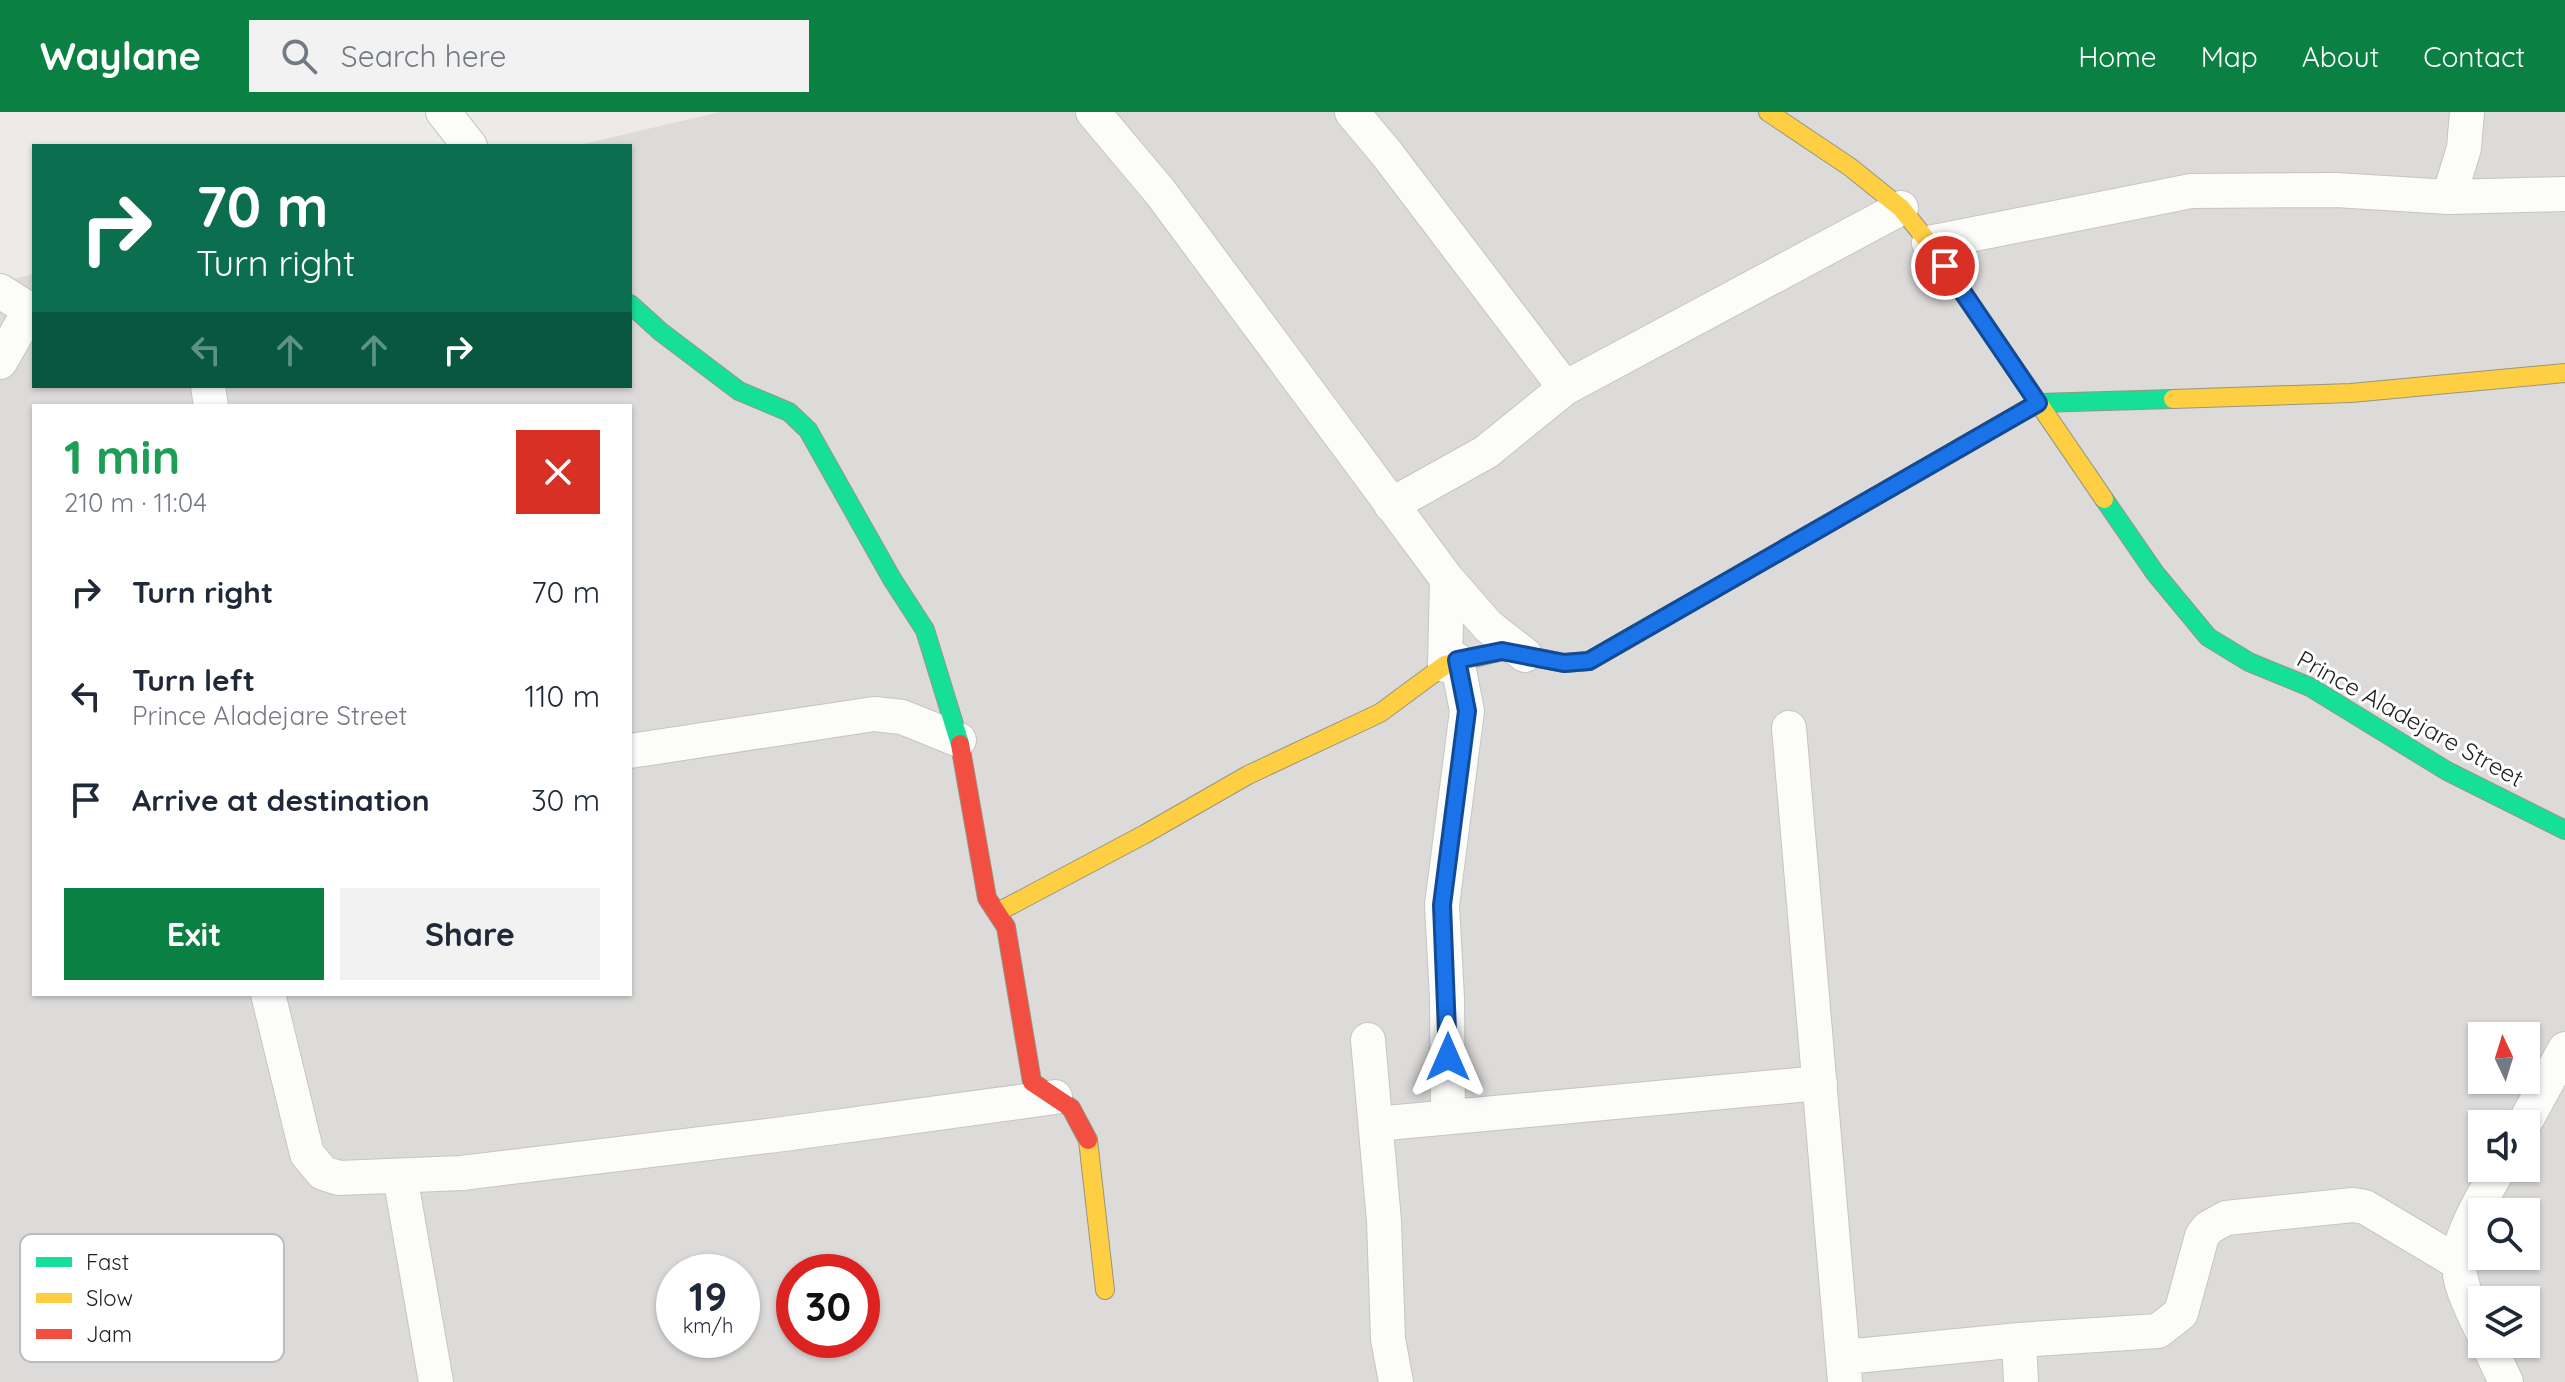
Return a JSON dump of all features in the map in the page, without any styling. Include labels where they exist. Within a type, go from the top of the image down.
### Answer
[{"type":"street","points":[[443,112],[468,144]]},
{"type":"street","points":[[1093,112],[1161,193],[1447,579],[1488,626],[1525,655]]},
{"type":"street","points":[[1352,112],[1565,388]]},
{"type":"street","name":"Prince Aladejare Street","points":[[1768,112],[1850,167],[1901,208],[1929,243],[2155,573],[2208,637],[2249,662],[2310,687],[2447,771],[2565,830]]},
{"type":"street","points":[[2449,197],[2464,148],[2467,112]]},
{"type":"street","points":[[1929,243],[2191,191],[2336,190],[2449,197],[2565,194]]},
{"type":"street","points":[[1391,505],[1486,452],[1565,388],[1901,208]]},
{"type":"street","points":[[0,291],[32,309],[0,362]]},
{"type":"street","points":[[632,306],[661,332],[739,391],[789,412],[808,430],[892,579],[925,630],[959,740],[987,898],[1006,927],[1032,1082],[1071,1108],[1088,1139],[1105,1290]]},
{"type":"street","points":[[998,912],[1248,775],[1380,713],[1451,663],[1502,651],[1564,663],[1589,661],[2038,403],[2351,393],[2565,373]]},
{"type":"street","points":[[1447,579],[1451,663],[1467,711],[1442,905],[1448,1116]]},
{"type":"street","points":[[632,751],[874,714],[902,717],[959,740]]},
{"type":"street","points":[[1789,728],[1845,1370],[2019,1340],[2158,1331],[2181,1313],[2202,1236],[2208,1228],[2226,1218],[2353,1205],[2365,1207],[2459,1263]]},
{"type":"street","points":[[268,996],[303,1142],[315,1166],[323,1173],[339,1178],[462,1173],[1055,1097]]},
{"type":"street","points":[[1368,1040],[1384,1221],[1388,1339],[1396,1382]]},
{"type":"street","points":[[2532,1110],[2565,1049]]},
{"type":"street","points":[[1376,1124],[1820,1083]]},
{"type":"street","points":[[400,1176],[436,1382]]},
{"type":"street","points":[[2468,1302],[2459,1263],[2461,1244],[2492,1182]]},
{"type":"street","points":[[2019,1340],[2021,1382]]},
{"type":"street","points":[[2495,1358],[2506,1382]]},
{"type":"shaded area","points":[[720,112],[2565,112],[2565,1382],[0,1382],[0,282],[32,274],[32,388],[632,388],[632,144],[584,144]]},
{"type":"traffic: fast","points":[[632,306],[661,332],[739,391],[789,412],[808,430],[892,579],[925,630],[960,744]]},
{"type":"traffic: fast","points":[[1523,655],[1564,663],[1589,661],[2038,403],[2173,399]]},
{"type":"traffic: fast","points":[[2104,499],[2155,573],[2208,637],[2249,662],[2310,687],[2447,771],[2565,830]]},
{"type":"traffic: slow","points":[[1768,112],[1850,167],[1901,208],[1929,243],[2104,499]]},
{"type":"traffic: slow","points":[[2173,399],[2351,393],[2565,373]]},
{"type":"traffic: slow","points":[[998,912],[1248,775],[1380,713],[1445,665],[1502,651],[1523,655]]},
{"type":"traffic: slow","points":[[1088,1140],[1105,1290]]},
{"type":"traffic: jam","points":[[960,744],[987,898],[1006,927],[1032,1082],[1071,1108],[1088,1140]]},
{"type":"route","points":[[1448,1057],[1442,905],[1467,711],[1457,660],[1502,651],[1564,663],[1589,661],[2038,403],[1945,266]]}]
